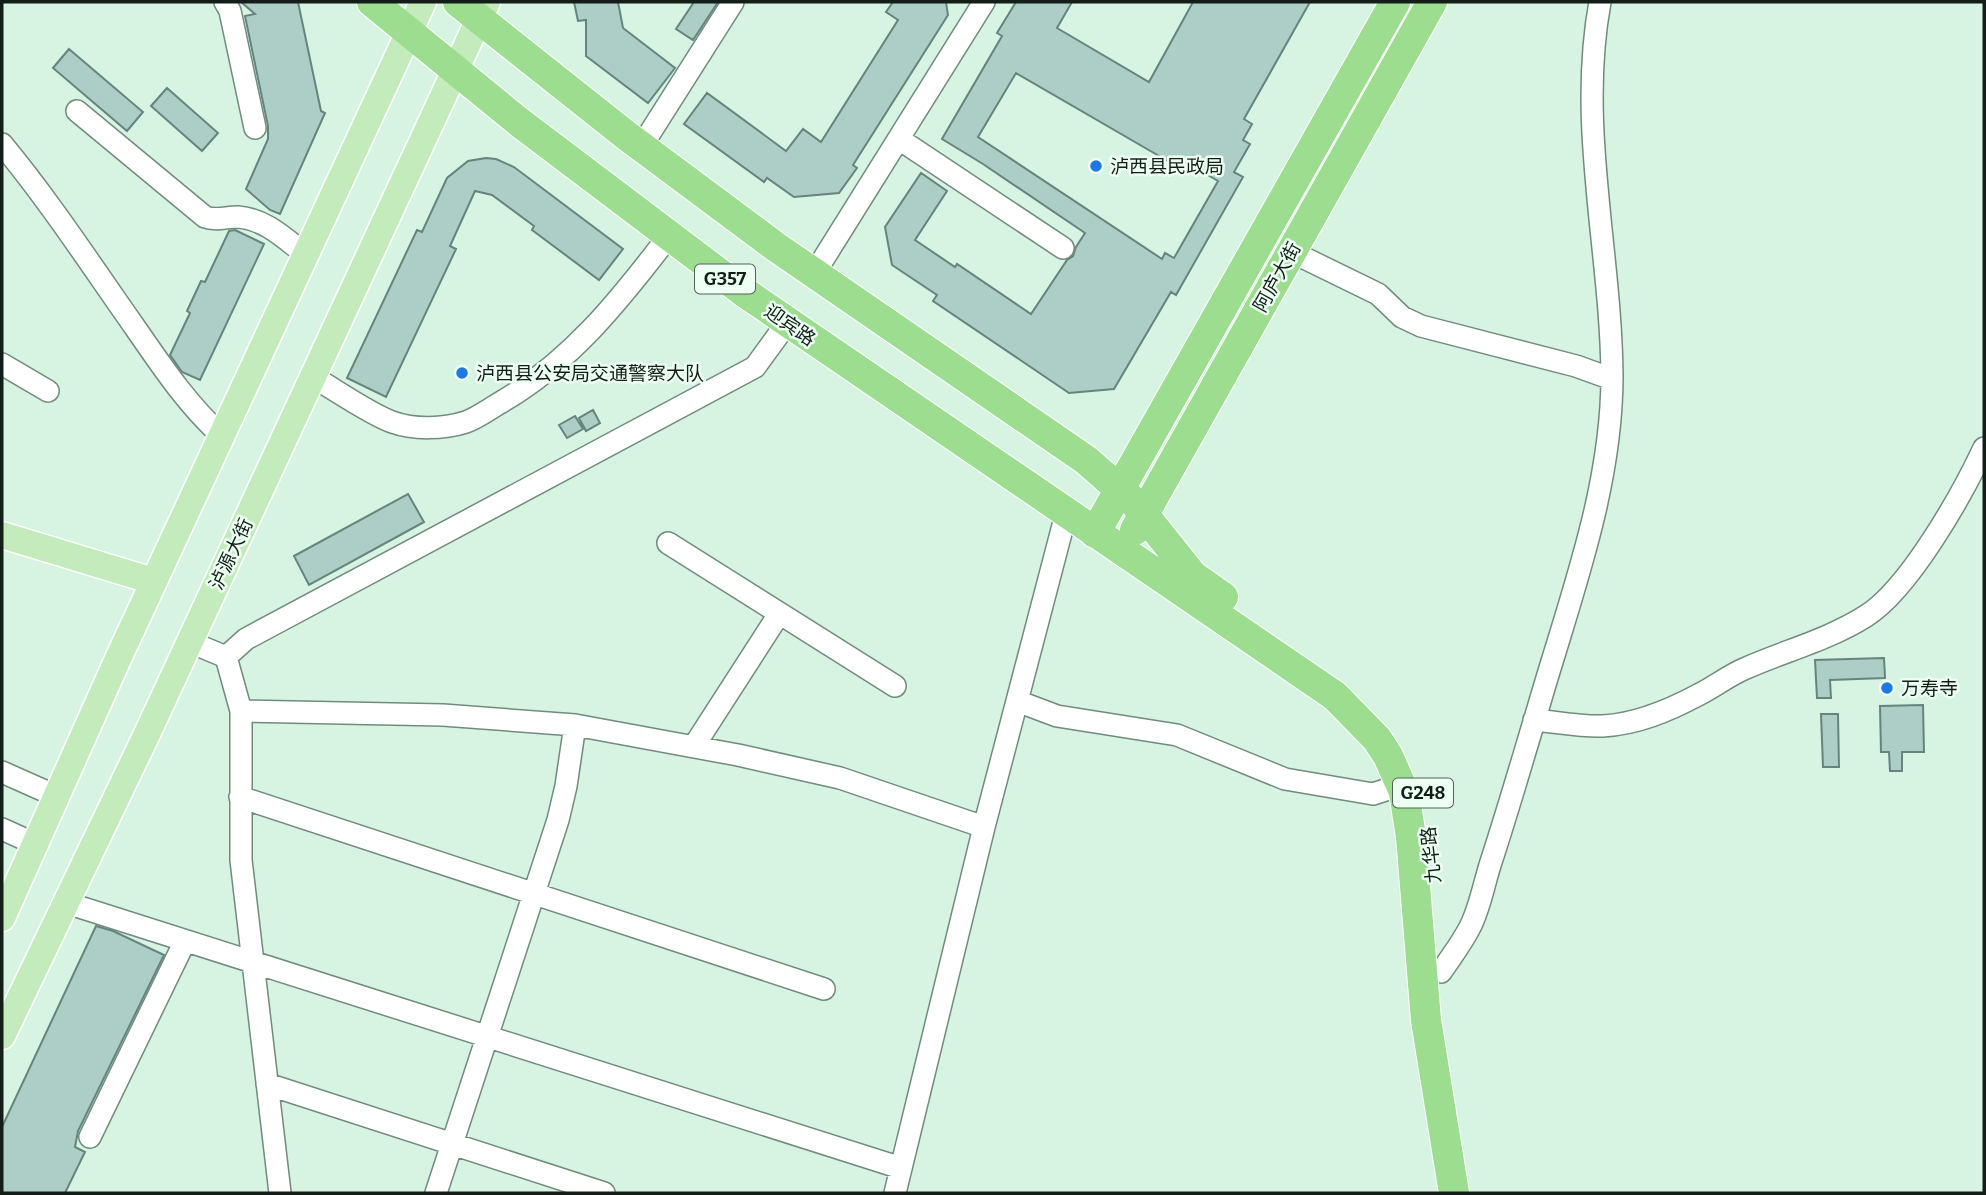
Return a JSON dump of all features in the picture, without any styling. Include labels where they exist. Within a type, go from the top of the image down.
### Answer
[{"type":"highway","name":"迎宾路","points":[[372,2],[668,237],[787,323],[1122,552]]},
{"type":"highway","points":[[1095,533],[1395,2]]},
{"type":"highway","name":"G357","points":[[475,7],[641,147],[814,274],[1066,445],[1120,489]]},
{"type":"highway","name":"阿庐大街","points":[[1122,552],[1292,252],[1421,7]]},
{"type":"highway","name":"G248","points":[[1120,489],[1143,515]]},
{"type":"highway","name":"九华路","points":[[1143,515],[1193,576],[1348,681],[1380,712],[1399,737],[1415,766],[1431,834],[1445,1018],[1473,1193]]},
{"type":"highway","name":"九华路","points":[[1122,552],[1335,696],[1377,739],[1388,756],[1401,785],[1411,837],[1426,1020],[1454,1193]]},
{"type":"main road","points":[[2,918],[153,581],[422,2]]},
{"type":"main road","name":"泸源大街","points":[[2,1036],[190,642],[455,70],[475,7]]},
{"type":"main road","points":[[2,535],[153,581]]},
{"type":"street","points":[[225,2],[230,11],[255,128]]},
{"type":"street","points":[[641,147],[733,2]]},
{"type":"street","points":[[1441,972],[1470,926],[1535,720],[1601,481],[1612,379],[1607,274],[1593,154],[1594,48],[1600,2]]},
{"type":"street","points":[[814,274],[899,139],[975,5]]},
{"type":"street","points":[[77,111],[205,217],[213,220],[236,217],[261,221],[305,254]]},
{"type":"street","points":[[899,139],[1063,248]]},
{"type":"street","points":[[2,144],[38,189],[172,380],[199,415],[221,435]]},
{"type":"street","points":[[313,377],[392,422],[428,427],[468,421],[513,396],[565,356],[621,298],[668,237]]},
{"type":"street","points":[[1292,252],[1378,295],[1402,317],[1421,326],[1576,366],[1612,379]]},
{"type":"street","points":[[226,657],[246,639],[755,367],[787,323]]},
{"type":"street","points":[[2,364],[48,391]]},
{"type":"street","points":[[1535,720],[1601,726],[1643,719],[1699,695],[1742,670],[1845,628],[1868,614],[1890,595],[1923,553],[1965,487],[1984,449]]},
{"type":"street","points":[[895,1193],[984,827],[1066,514]]},
{"type":"street","points":[[668,543],[895,686]]},
{"type":"street","points":[[694,746],[779,614]]},
{"type":"street","points":[[190,642],[226,657]]},
{"type":"street","points":[[226,657],[241,711],[241,860],[280,1193]]},
{"type":"street","points":[[1017,701],[1057,716],[1177,735],[1285,779],[1373,794],[1401,785]]},
{"type":"street","points":[[241,711],[443,715],[575,724],[694,746],[840,778],[984,827]]},
{"type":"street","points":[[436,1193],[535,894],[566,786],[575,724]]},
{"type":"street","points":[[2,772],[56,796]]},
{"type":"street","points":[[240,797],[824,989]]},
{"type":"street","points":[[2,829],[35,844]]},
{"type":"street","points":[[67,903],[901,1168]]},
{"type":"street","points":[[90,1137],[185,941]]},
{"type":"street","points":[[267,1084],[604,1193]]},
{"type":"building","points":[[241,2],[298,2],[321,111],[325,113],[280,214],[270,210],[246,189],[268,139],[268,126],[245,16],[255,14]]},
{"type":"building","points":[[574,2],[618,2],[623,28],[675,68],[648,103],[586,56],[586,20],[578,21]]},
{"type":"building","points":[[694,2],[718,2],[693,40],[676,29]]},
{"type":"building","points":[[893,2],[946,2],[948,15],[853,165],[857,168],[839,193],[794,197],[767,178],[764,182],[684,124],[707,93],[786,151],[803,129],[821,142],[898,20],[886,12]]},
{"type":"building","points":[[1016,2],[1072,2],[1057,28],[1149,82],[1193,2],[1310,2],[1244,119],[1252,124],[1243,140],[1250,144],[1234,172],[1243,177],[1176,295],[1171,292],[1114,389],[1069,393],[933,301],[937,295],[892,265],[885,227],[921,173],[947,191],[915,240],[955,267],[957,264],[1031,314],[1067,260],[1073,256],[1085,233],[942,139],[1002,36],[997,33]],"holes":[[[1016,73],[1185,171],[1189,164],[1218,181],[1174,258],[1165,253],[1162,259],[978,137]]]},
{"type":"building","points":[[69,49],[143,112],[127,131],[53,68]]},
{"type":"building","points":[[167,88],[218,133],[202,151],[151,106]]},
{"type":"building","points":[[496,159],[514,167],[623,249],[599,280],[532,230],[534,226],[492,195],[475,191],[450,246],[456,249],[386,397],[347,378],[417,230],[422,232],[447,178],[468,161]]},
{"type":"building","points":[[235,230],[264,244],[200,380],[182,372],[170,355],[190,313],[187,311],[201,281],[205,282],[229,231]]},
{"type":"building","points":[[593,410],[600,423],[586,431],[579,418]]},
{"type":"building","points":[[575,416],[583,429],[567,438],[559,425]]},
{"type":"building","points":[[408,494],[424,522],[309,585],[294,556]]},
{"type":"building","points":[[1884,658],[1885,678],[1830,680],[1831,698],[1817,698],[1815,660]]},
{"type":"building","points":[[1923,705],[1924,752],[1902,752],[1902,771],[1890,771],[1889,752],[1881,752],[1880,706]]},
{"type":"building","points":[[1821,714],[1838,714],[1839,767],[1823,767]]},
{"type":"building","points":[[96,926],[164,955],[78,1131],[75,1147],[85,1152],[65,1193],[2,1193],[2,1127]]},
{"type":"place","name":"泸西县民政局","points":[[1096,166]]},
{"type":"place","name":"泸西县公安局交通警察大队","points":[[462,373]]},
{"type":"place","name":"万寿寺","points":[[1887,688]]}]
